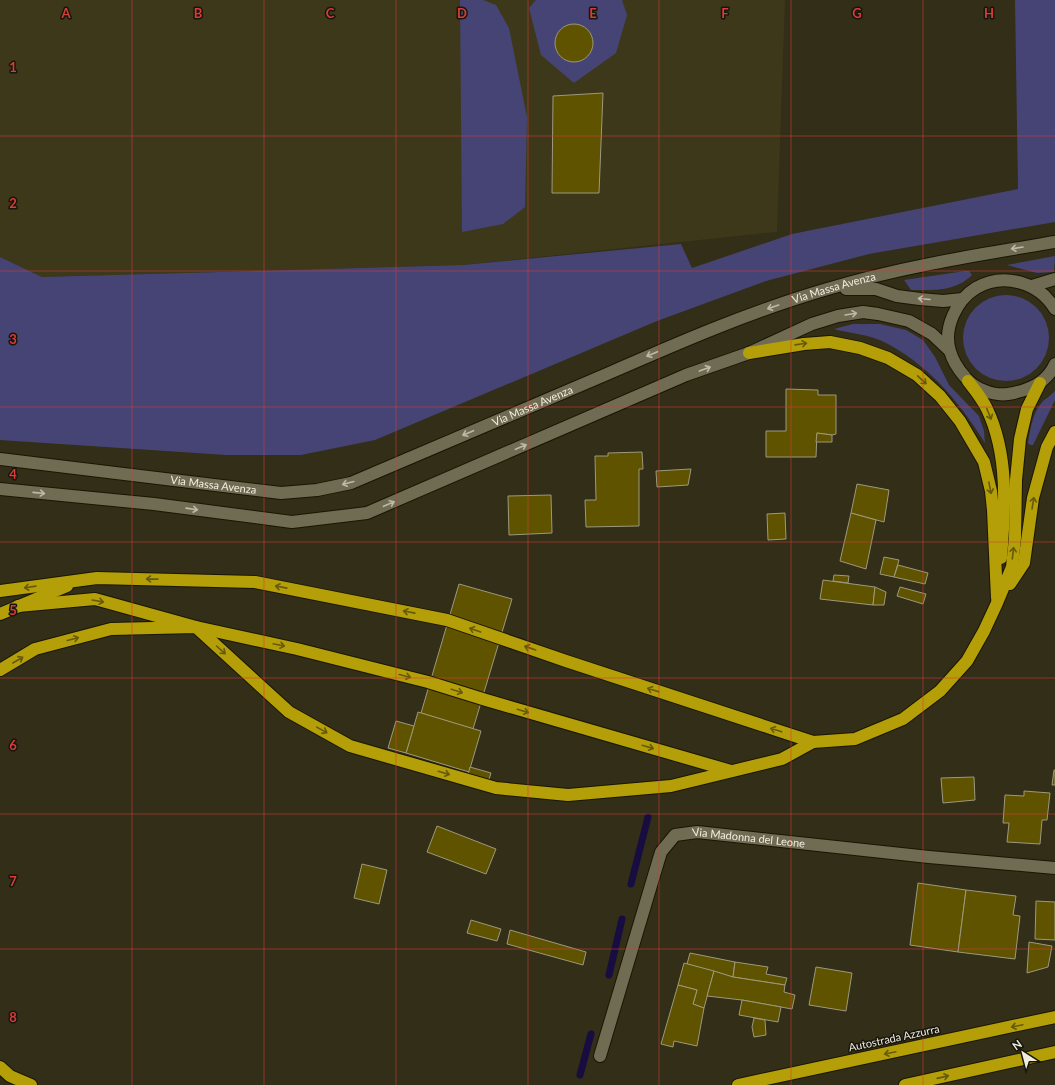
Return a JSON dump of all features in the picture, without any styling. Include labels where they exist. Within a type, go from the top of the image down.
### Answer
[{"type":"highway","points":[[749,353],[804,344],[830,342],[860,348],[888,358],[917,375],[940,396],[960,421],[984,462],[991,491],[993,510],[997,603]]},
{"type":"highway","points":[[968,382],[988,412],[997,438],[1004,485],[1003,530],[997,603]]},
{"type":"highway","points":[[0,591],[97,578],[255,582],[447,620],[566,661],[813,742],[855,739],[903,719],[940,691],[967,661],[984,631],[1012,566],[1015,538],[1016,480],[1020,439],[1027,409],[1040,383]]},
{"type":"highway","points":[[997,603],[1024,563],[1033,498],[1047,447],[1055,432]]},
{"type":"highway","points":[[0,614],[83,579]]},
{"type":"highway","points":[[18,606],[95,599],[196,627],[297,649],[428,682],[732,772]]},
{"type":"highway","points":[[0,670],[36,649],[111,629],[196,627],[289,712],[350,746],[496,788],[568,795],[671,786],[782,759],[813,742]]},
{"type":"highway","name":"Autostrada Azzurra","points":[[738,1085],[1055,1017]]},
{"type":"highway","points":[[905,1085],[1055,1052]]},
{"type":"highway","points":[[0,1067],[10,1076],[31,1085]]},
{"type":"main road","name":"Via Massa Avenza","points":[[0,459],[281,493],[317,490],[351,483],[673,345],[748,315],[823,290],[904,268],[960,257],[1055,242]]},
{"type":"main road","points":[[1032,286],[1055,279]]},
{"type":"main road","points":[[1055,309],[1051,302],[1032,286],[1008,280],[991,282],[976,288],[963,299],[953,314],[948,331],[949,350],[956,367],[968,382],[985,391],[1004,395],[1023,392],[1040,383],[1053,369],[1055,364]]},
{"type":"main road","points":[[823,290],[863,288],[876,289],[897,296],[920,299],[943,301],[963,299]]},
{"type":"main road","points":[[0,489],[154,504],[292,522],[367,513],[686,375],[749,353],[812,324],[838,316],[863,312],[908,321],[932,334],[949,350]]},
{"type":"main road","name":"Via Madonna del Leone","points":[[600,1056],[661,852],[675,835],[697,832],[929,857],[1055,868]]},
{"type":"shaded area","points":[[0,0],[785,0],[777,232],[463,265],[42,277],[0,257]]},
{"type":"shaded area","points":[[460,0],[483,0],[496,5],[509,28],[527,117],[525,207],[503,224],[462,232]]},
{"type":"shaded area","points":[[536,0],[622,0],[627,15],[616,53],[574,83],[541,55],[529,8]],"holes":[[[570,24],[578,25],[590,32],[593,43],[592,50],[588,56],[581,61],[564,59],[556,48],[555,41],[557,35],[562,29]]]},
{"type":"shaded area","points":[[1015,0],[1055,0],[1055,222],[869,254],[766,281],[657,321],[375,440],[301,455],[226,455],[0,440],[0,257],[42,277],[463,265],[681,244],[692,268],[792,234],[1018,189]]},
{"type":"shaded area","points":[[1055,256],[1054,272],[1037,273],[1007,265]]},
{"type":"shaded area","points":[[969,271],[972,275],[958,285],[943,289],[911,290],[904,280]]},
{"type":"shaded area","points":[[1006,295],[1022,298],[1030,302],[1042,314],[1046,322],[1049,338],[1046,354],[1042,362],[1030,374],[1022,378],[1006,381],[990,378],[982,374],[970,362],[966,354],[963,338],[966,322],[970,314],[982,302],[990,298]]},
{"type":"shaded area","points":[[853,324],[880,324],[906,330],[923,340],[935,357],[949,385],[979,416],[984,431],[985,443],[964,412],[941,384],[913,360],[877,339],[834,329]]},
{"type":"shaded area","points":[[1055,391],[1055,400],[1033,445],[1030,445],[1028,443],[1032,421],[1037,410],[1043,401]]},
{"type":"building","points":[[570,24],[578,24],[585,27],[590,32],[593,43],[590,54],[585,59],[578,62],[570,62],[563,59],[558,54],[555,47],[555,39],[558,32],[563,27]]},
{"type":"building","points":[[603,93],[599,193],[552,193],[553,96]]},
{"type":"building","points":[[786,389],[818,390],[818,395],[836,395],[836,434],[832,435],[817,433],[816,457],[766,457],[766,431],[786,431]]},
{"type":"building","points":[[817,433],[832,435],[832,442],[816,442]]},
{"type":"building","points":[[642,452],[643,469],[639,469],[639,526],[586,527],[585,500],[596,500],[595,456],[608,456],[608,453]]},
{"type":"building","points":[[691,469],[688,485],[657,487],[656,471]]},
{"type":"building","points":[[857,484],[889,490],[884,522],[851,513]]},
{"type":"building","points":[[551,495],[552,533],[509,535],[508,496]]},
{"type":"building","points":[[785,513],[786,539],[768,540],[767,514]]},
{"type":"building","points":[[851,513],[876,520],[866,569],[840,561]]},
{"type":"building","points":[[884,557],[899,560],[894,577],[880,574]]},
{"type":"building","points":[[898,565],[928,573],[925,584],[894,577]]},
{"type":"building","points":[[834,575],[849,576],[848,583],[833,581]]},
{"type":"building","points":[[823,580],[875,587],[873,605],[820,599]]},
{"type":"building","points":[[459,584],[512,599],[473,729],[421,713]]},
{"type":"building","points":[[875,587],[886,592],[884,605],[873,605]]},
{"type":"building","points":[[900,587],[926,594],[923,604],[897,596]]},
{"type":"building","points":[[418,712],[481,731],[469,772],[406,753]]},
{"type":"building","points":[[396,721],[414,726],[406,753],[388,748]]},
{"type":"building","points":[[470,767],[491,773],[486,789],[466,783]]},
{"type":"building","points":[[1054,770],[1055,785],[1052,785]]},
{"type":"building","points":[[974,777],[975,800],[943,803],[941,778]]},
{"type":"building","points":[[1024,791],[1050,793],[1047,820],[1042,820],[1040,844],[1007,842],[1009,823],[1003,823],[1005,795],[1024,796]]},
{"type":"building","points":[[437,826],[496,849],[486,874],[427,852]]},
{"type":"building","points":[[362,864],[387,870],[379,904],[354,898]]},
{"type":"building","points":[[918,883],[966,890],[958,952],[910,945]]},
{"type":"building","points":[[966,890],[1016,896],[1013,915],[1020,916],[1015,959],[958,952]]},
{"type":"building","points":[[1036,901],[1055,902],[1055,940],[1035,939]]},
{"type":"building","points":[[471,920],[501,929],[497,941],[467,933]]},
{"type":"building","points":[[510,930],[586,952],[583,965],[507,944]]},
{"type":"building","points":[[1029,942],[1052,946],[1048,967],[1027,973]]},
{"type":"building","points":[[690,953],[735,962],[733,977],[687,964]]},
{"type":"building","points":[[735,962],[768,967],[766,974],[787,978],[785,985],[733,977]]},
{"type":"building","points":[[684,963],[714,971],[704,1008],[693,1004],[697,990],[678,985]]},
{"type":"building","points":[[816,967],[852,973],[846,1011],[809,1005]]},
{"type":"building","points":[[714,971],[733,977],[785,985],[784,992],[795,995],[792,1009],[742,1000],[707,996]]},
{"type":"building","points":[[678,985],[697,990],[693,1004],[704,1008],[697,1046],[674,1041],[673,1047],[661,1044]]},
{"type":"building","points":[[742,1000],[781,1007],[778,1022],[739,1015]]},
{"type":"building","points":[[754,1018],[765,1020],[766,1035],[754,1037],[752,1027]]},
{"type":"waterway","points":[[631,884],[648,817]]},
{"type":"waterway","points":[[609,975],[622,919]]},
{"type":"waterway","points":[[580,1075],[591,1034]]}]
